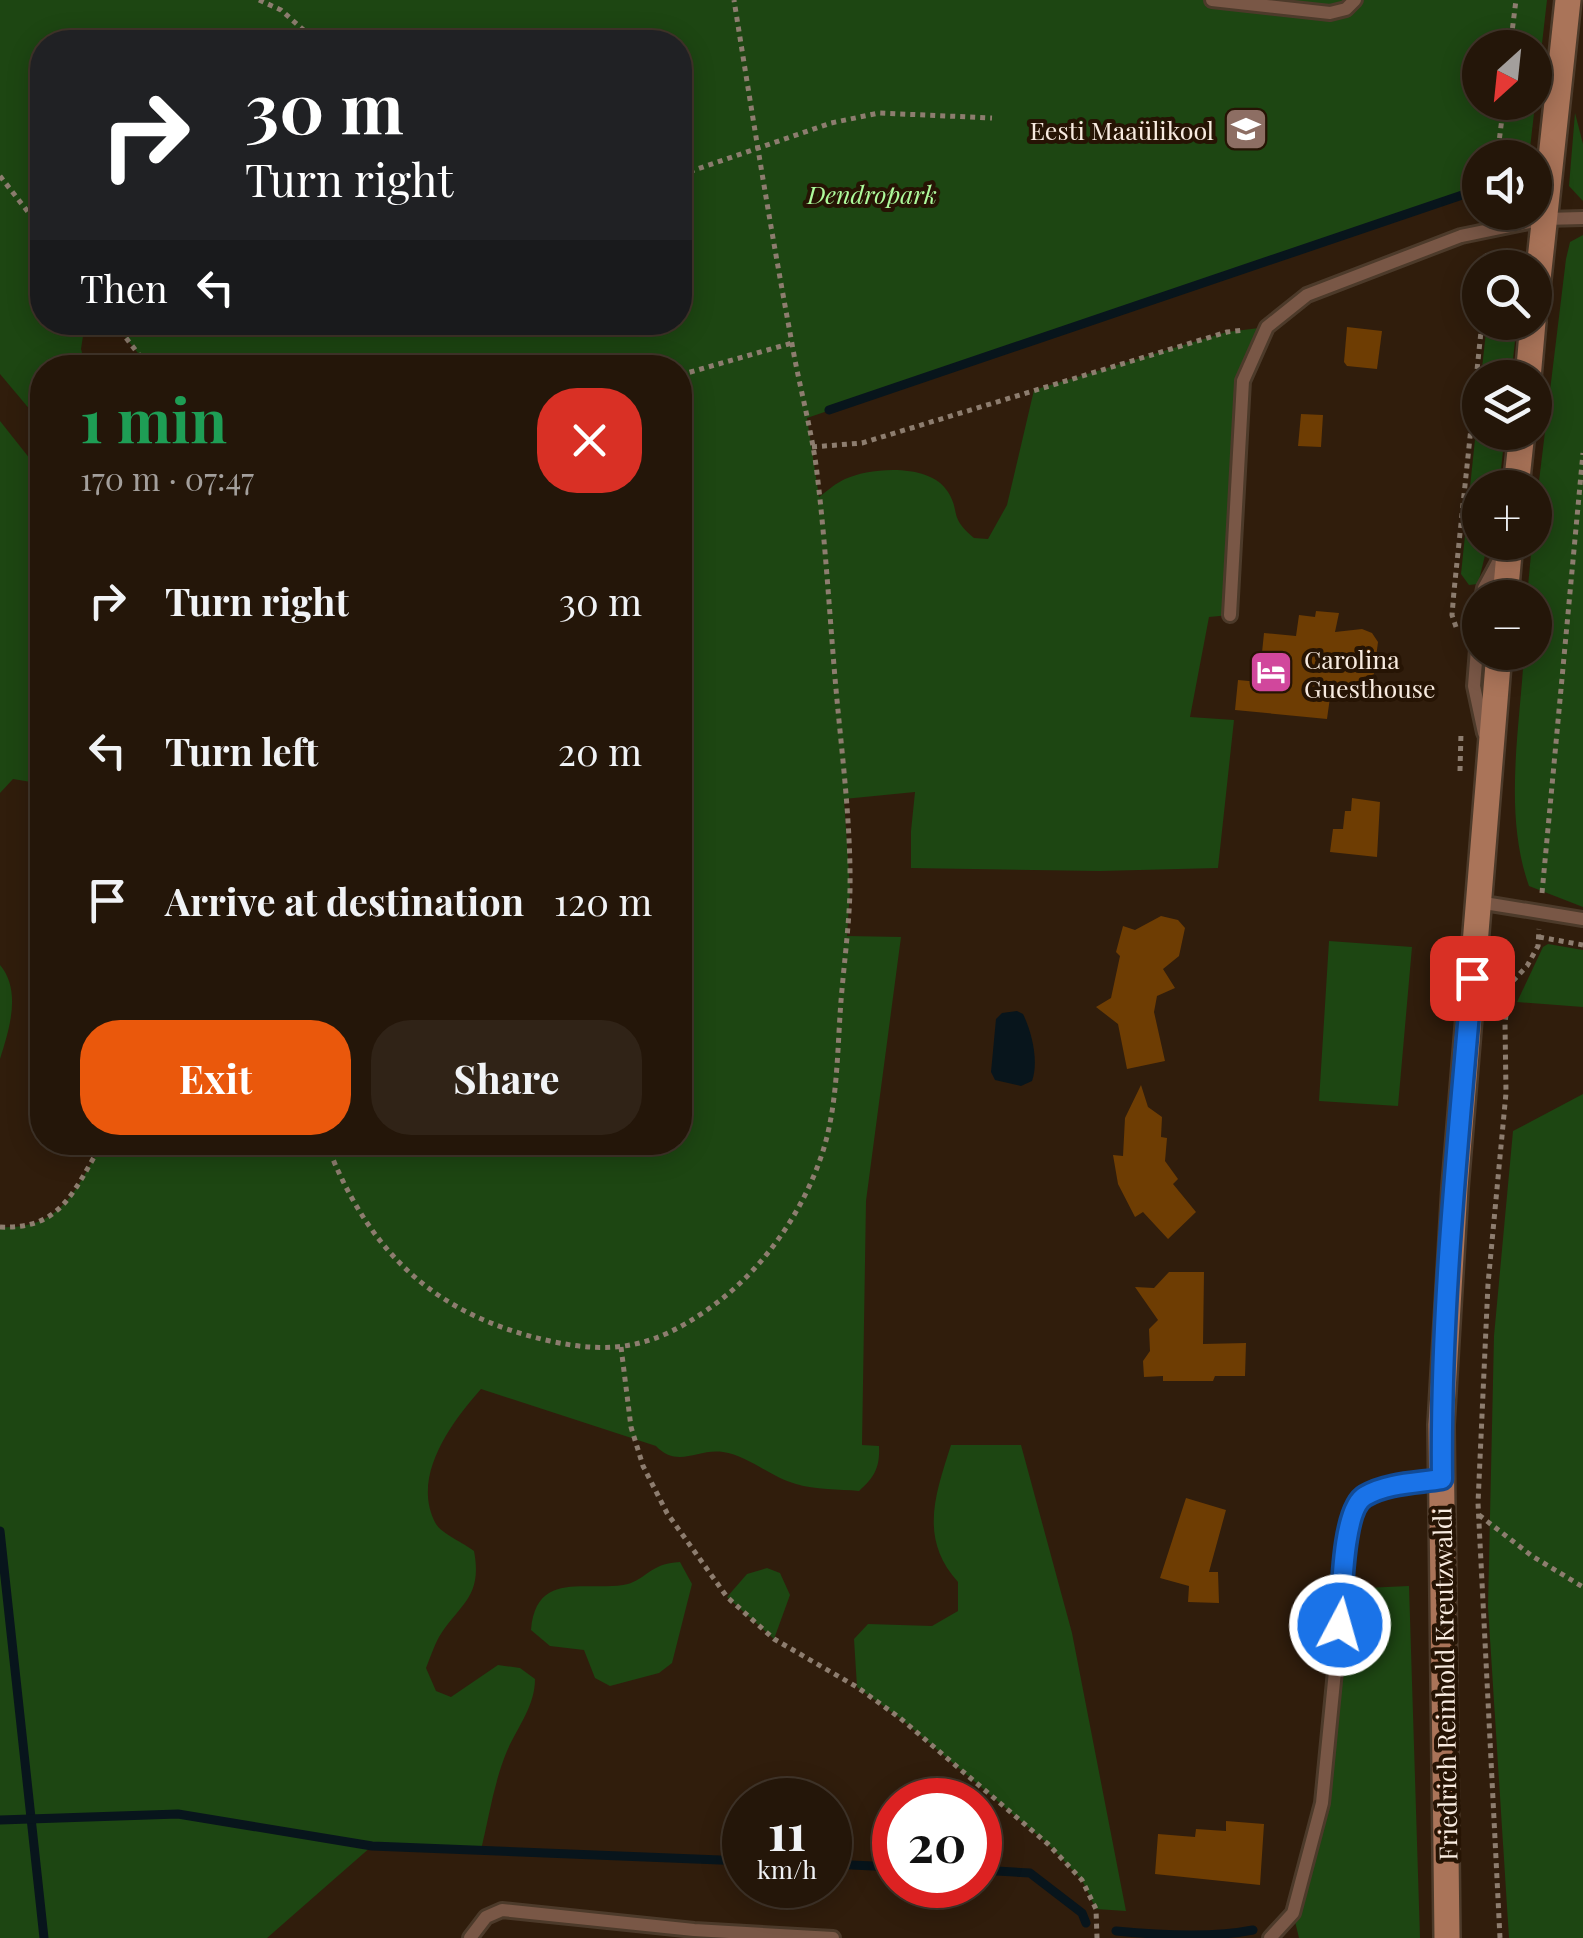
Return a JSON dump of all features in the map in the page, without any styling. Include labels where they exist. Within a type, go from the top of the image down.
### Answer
[{"type":"main road","points":[[1552,146],[1568,0]]},
{"type":"main road","name":"Friedrich Reinhold Kreutzwaldi","points":[[1447,1938],[1442,1426],[1454,1188],[1497,670]]},
{"type":"lane","points":[[1212,0],[1330,14],[1346,9],[1355,0]]},
{"type":"lane","points":[[1552,219],[1583,218]]},
{"type":"lane","points":[[1230,616],[1243,381],[1267,327],[1307,295],[1461,236],[1490,230]]},
{"type":"lane","points":[[1475,670],[1474,686],[1489,759]]},
{"type":"lane","points":[[1478,902],[1583,919]]},
{"type":"lane","points":[[1270,1938],[1293,1913],[1322,1803],[1350,1518],[1360,1498],[1382,1488],[1442,1479]]},
{"type":"lane","points":[[470,1938],[486,1916],[502,1910],[694,1930],[833,1938]]},
{"type":"path","points":[[259,0],[281,10],[304,30]]},
{"type":"path","points":[[331,1155],[362,1217],[391,1254],[430,1292],[466,1314],[514,1334],[576,1347],[621,1347],[676,1332],[732,1292],[772,1250],[802,1200],[821,1156],[832,1110],[850,889],[842,757],[812,447],[734,0]]},
{"type":"path","points":[[1512,30],[1516,0]]},
{"type":"path","points":[[692,171],[830,122],[879,112],[992,118]]},
{"type":"path","points":[[0,176],[30,215]]},
{"type":"path","points":[[812,447],[862,443],[1226,332],[1267,327]]},
{"type":"path","points":[[124,335],[140,355]]},
{"type":"path","points":[[692,371],[792,343]]},
{"type":"path","points":[[1500,1938],[1478,1514],[1488,1284],[1506,1093],[1505,1022],[1511,983],[1538,946],[1583,452]]},
{"type":"path","points":[[1539,937],[1583,945]]},
{"type":"path","points":[[0,1227],[28,1226],[53,1216],[65,1204],[95,1155]]},
{"type":"path","points":[[621,1347],[631,1427],[642,1466],[667,1513],[727,1596],[774,1639],[857,1687],[900,1718],[1048,1844],[1082,1880],[1096,1908],[1097,1938]]},
{"type":"path","points":[[1478,1514],[1532,1556],[1583,1587]]},
{"type":"green space","name":"Dendropark","points":[[0,0],[1547,0],[1544,30],[1462,30],[1462,120],[1533,120],[1531,140],[1462,140],[1462,195],[807,418],[819,497],[856,475],[885,470],[915,472],[940,483],[948,492],[966,531],[974,538],[988,539],[1007,505],[1034,390],[1227,332],[1267,327],[1243,381],[1230,615],[1209,617],[1190,717],[1234,720],[1218,868],[911,868],[915,792],[844,799],[850,889],[847,936],[901,937],[866,1201],[862,1445],[879,1446],[875,1471],[859,1491],[803,1486],[733,1454],[672,1456],[656,1446],[481,1389],[447,1434],[431,1469],[429,1506],[436,1524],[474,1551],[476,1567],[472,1590],[439,1637],[426,1668],[436,1691],[451,1697],[498,1665],[520,1668],[535,1679],[529,1707],[499,1775],[481,1850],[372,1846],[267,1938],[0,1938],[0,1227],[39,1222],[53,1214],[75,1191],[96,1155],[692,1155],[692,355],[139,355],[124,335],[692,335],[692,30],[30,30],[30,335],[83,335],[83,355],[30,355],[30,410],[0,374]]},
{"type":"green space","points":[[1575,113],[1583,144],[1583,201],[1569,186]]},
{"type":"green space","points":[[1583,235],[1583,907],[1529,886],[1521,858],[1515,800],[1523,670],[1552,670],[1552,580],[1529,580],[1530,560],[1552,560],[1552,470],[1540,470],[1543,450],[1552,450],[1552,374],[1570,242]]},
{"type":"green space","points":[[1485,340],[1515,340],[1513,360],[1483,360]]},
{"type":"green space","points":[[0,421],[30,459],[30,782],[13,779],[0,793]]},
{"type":"green space","points":[[1474,450],[1503,450],[1501,470],[1472,470]]},
{"type":"green space","points":[[1462,560],[1484,560],[1479,580],[1465,580],[1461,574]]},
{"type":"green space","points":[[1329,941],[1412,947],[1398,1106],[1319,1101]]},
{"type":"green space","points":[[1548,944],[1583,950],[1583,1007],[1517,1002]]},
{"type":"green space","points":[[0,965],[7,975],[12,999],[0,1059]]},
{"type":"green space","points":[[1583,1094],[1583,1938],[1509,1938],[1488,1607],[1494,1336],[1513,1131]]},
{"type":"green space","points":[[951,1445],[1021,1445],[1072,1633],[1126,1911],[1096,1909],[1082,1880],[1002,1805],[1002,1778],[970,1778],[857,1687],[854,1639],[868,1624],[932,1626],[958,1611],[958,1582],[946,1566],[934,1533],[940,1481]]},
{"type":"green space","points":[[680,1562],[692,1584],[672,1663],[659,1673],[610,1686],[595,1678],[584,1650],[550,1646],[531,1630],[535,1611],[552,1591],[623,1585],[661,1566]]},
{"type":"green space","points":[[767,1568],[780,1573],[790,1595],[774,1639],[727,1597],[747,1574]]},
{"type":"green space","points":[[1409,1586],[1420,1938],[1299,1938],[1293,1913],[1322,1803],[1343,1589]]},
{"type":"shaded area","points":[[1017,1011],[1026,1021],[1035,1056],[1032,1081],[1021,1086],[995,1080],[991,1072],[996,1019],[1002,1013]]},
{"type":"building","points":[[1347,327],[1382,331],[1377,369],[1347,366],[1344,362]]},
{"type":"building","points":[[1301,414],[1323,415],[1321,447],[1298,446]]},
{"type":"building","points":[[1316,611],[1339,613],[1335,632],[1362,629],[1372,633],[1378,642],[1369,688],[1332,683],[1327,719],[1235,710],[1238,680],[1259,682],[1264,633],[1296,636],[1299,615],[1315,617]]},
{"type":"building","points":[[1352,798],[1380,802],[1377,857],[1330,852],[1333,829],[1343,829],[1345,811],[1351,811]]},
{"type":"building","points":[[1161,916],[1178,920],[1185,928],[1179,956],[1163,969],[1175,988],[1157,996],[1154,1012],[1165,1061],[1127,1069],[1118,1024],[1096,1007],[1111,998],[1123,926],[1135,930]]},
{"type":"building","points":[[1141,1085],[1148,1107],[1162,1117],[1161,1137],[1167,1138],[1165,1161],[1178,1179],[1173,1184],[1196,1212],[1168,1239],[1143,1212],[1135,1217],[1118,1184],[1113,1155],[1123,1156],[1125,1118]]},
{"type":"building","points":[[1169,1272],[1204,1272],[1203,1344],[1246,1343],[1245,1376],[1215,1376],[1213,1381],[1144,1377],[1143,1361],[1150,1351],[1149,1329],[1158,1320],[1135,1287],[1154,1288]]},
{"type":"building","points":[[1186,1498],[1226,1510],[1209,1572],[1218,1572],[1219,1603],[1188,1602],[1189,1586],[1160,1578]]},
{"type":"building","points":[[1226,1821],[1264,1824],[1260,1885],[1155,1874],[1158,1834],[1195,1837],[1196,1829],[1226,1831]]},
{"type":"waterway","points":[[829,410],[1462,195]]},
{"type":"waterway","points":[[0,1531],[44,1938]]},
{"type":"waterway","points":[[0,1820],[178,1814],[372,1846],[722,1860]]},
{"type":"waterway","points":[[852,1865],[872,1866]]},
{"type":"waterway","points":[[1002,1871],[1030,1873],[1082,1913],[1086,1923]]},
{"type":"waterway","points":[[1116,1931],[1203,1935],[1253,1930]]},
{"type":"place","name":"Eesti Maaülikool","points":[[1246,129]]},
{"type":"place","name":"Carolina Guesthouse","points":[[1271,672]]},
{"type":"route","points":[[1340,1625],[1350,1518],[1360,1498],[1382,1488],[1442,1479],[1454,1188],[1472,978]]}]
